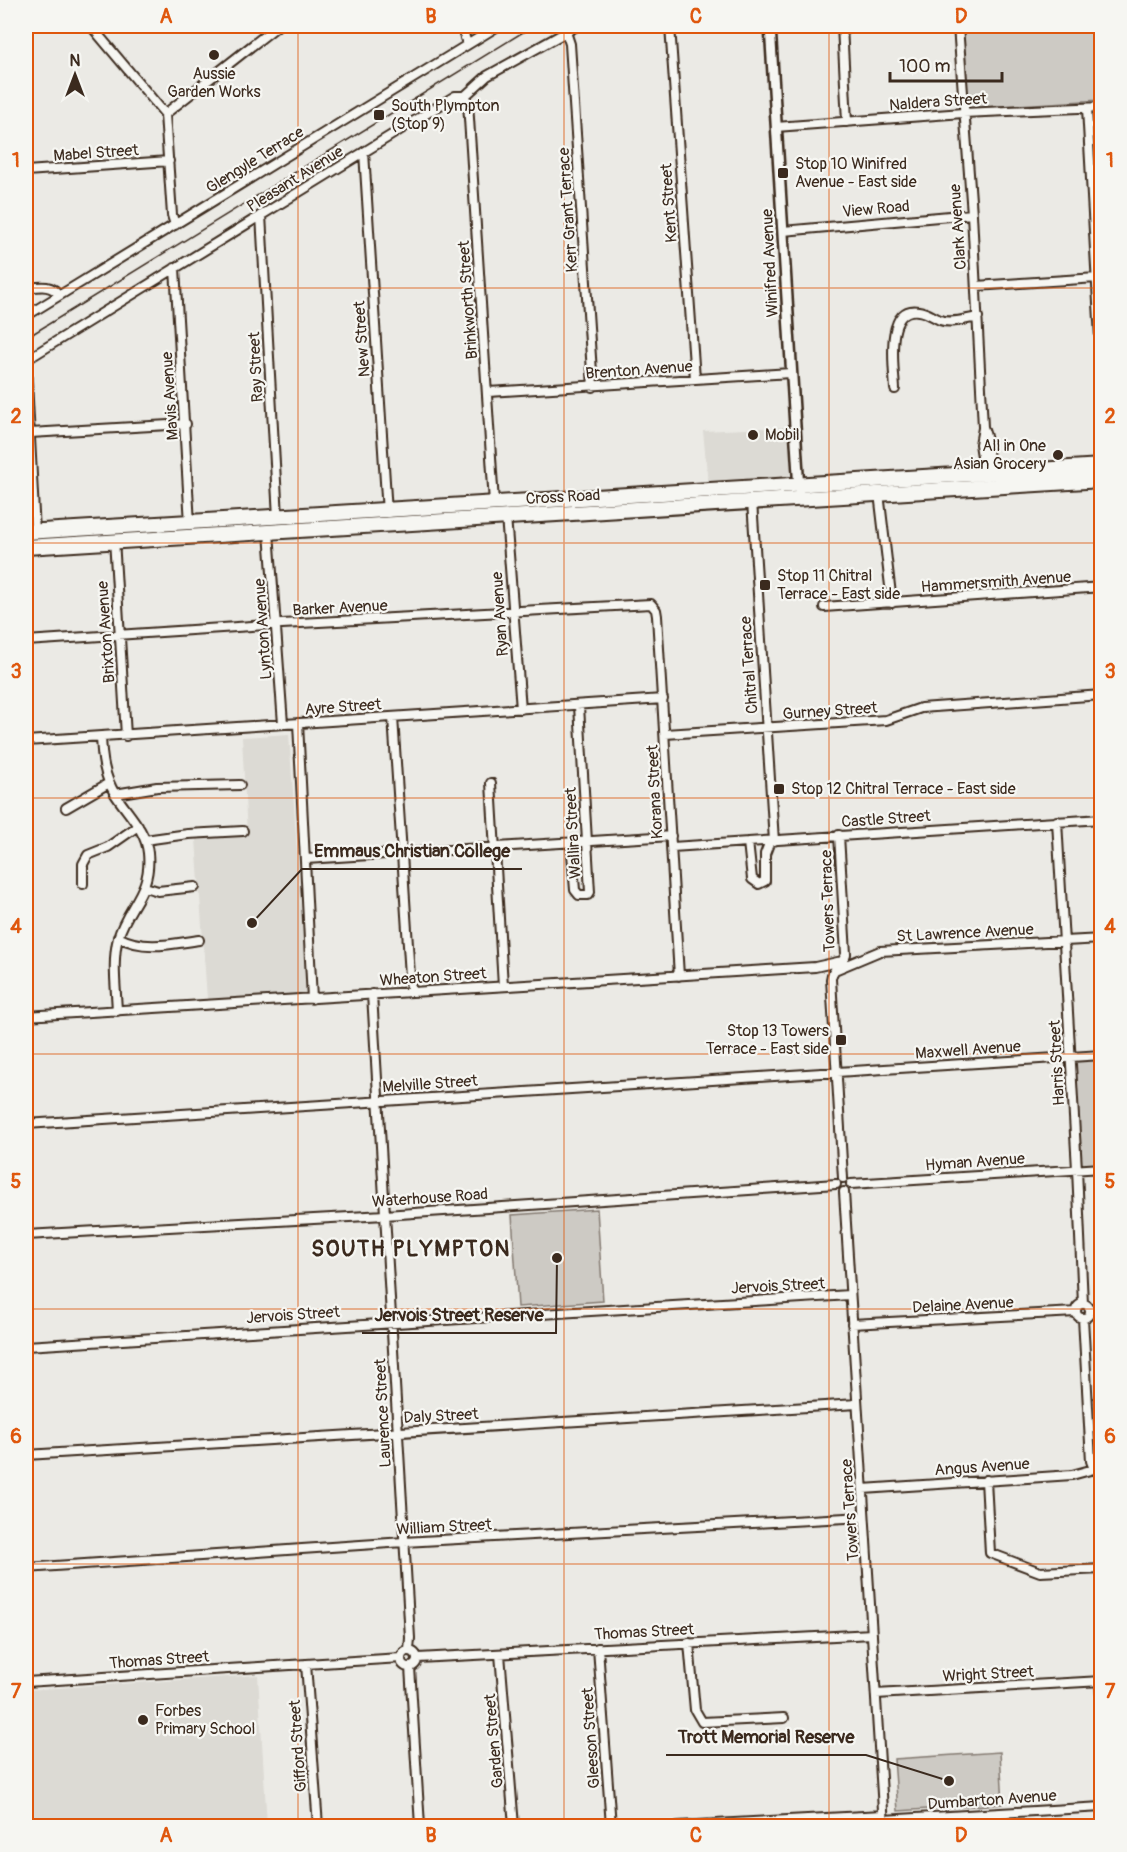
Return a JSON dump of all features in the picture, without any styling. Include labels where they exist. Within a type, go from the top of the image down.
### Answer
[{"type":"highway","name":"Cross Road","points":[[190,529],[269,532],[799,500],[879,493],[1101,466]]},
{"type":"highway","name":"Cross Road","points":[[30,539],[190,529],[278,517],[387,509],[799,485],[986,480],[1101,480]]},
{"type":"highway","points":[[561,513],[569,498],[580,512]]},
{"type":"street","points":[[91,26],[165,114],[172,215],[175,225]]},
{"type":"street","points":[[165,114],[277,26]]},
{"type":"street","points":[[463,26],[468,44]]},
{"type":"street","name":"Glengyle Terrace","points":[[26,316],[498,26]]},
{"type":"street","name":"Pleasant Avenue","points":[[26,361],[455,96],[465,96],[487,76],[577,26]]},
{"type":"street","name":"Kent Street","points":[[670,26],[695,379]]},
{"type":"street","name":"Winifred Avenue","points":[[770,26],[799,500]]},
{"type":"street","points":[[842,26],[847,122]]},
{"type":"street","name":"Clark Avenue","points":[[958,26],[978,317],[983,427],[980,444],[986,480]]},
{"type":"street","name":"Kerr Grant Terrace","points":[[566,32],[570,44],[593,387]]},
{"type":"street","name":"Brinkworth Street","points":[[465,96],[468,103],[494,503]]},
{"type":"street","name":"Naldera Street","points":[[776,127],[963,112],[1101,107]]},
{"type":"street","points":[[1087,108],[1101,374]]},
{"type":"street","name":"New Street","points":[[364,152],[388,524]]},
{"type":"street","name":"Mabel Street","points":[[26,171],[169,161]]},
{"type":"street","name":"View Road","points":[[783,231],[972,214]]},
{"type":"street","name":"Ray Street","points":[[261,215],[278,517]]},
{"type":"street","name":"Mavis Avenue","points":[[175,268],[186,424],[190,529]]},
{"type":"street","points":[[976,286],[1097,278]]},
{"type":"street","points":[[26,288],[50,287],[55,289],[59,295]]},
{"type":"street","points":[[896,388],[892,350],[901,315],[917,310],[948,321],[978,317]]},
{"type":"street","points":[[26,361],[30,434],[30,539]]},
{"type":"street","name":"Brenton Avenue","points":[[488,392],[791,373]]},
{"type":"street","points":[[30,434],[186,424]]},
{"type":"street","name":"Chitral Terrace","points":[[748,842],[750,872],[752,879],[759,884],[765,881],[765,854],[772,841],[752,488]]},
{"type":"street","points":[[879,493],[892,603]]},
{"type":"street","name":"Ryan Avenue","points":[[506,516],[521,709]]},
{"type":"street","name":"Lynton Avenue","points":[[269,532],[283,724]]},
{"type":"street","name":"Brixton Avenue","points":[[114,533],[126,735]]},
{"type":"street","name":"Hammersmith Avenue","points":[[824,607],[1101,587]]},
{"type":"street","name":"Barker Avenue","points":[[26,641],[645,603],[654,607]]},
{"type":"street","name":"Korana Street","points":[[654,607],[657,616],[663,699],[679,976]]},
{"type":"street","name":"Gurney Street","points":[[665,734],[886,720],[921,708],[1101,695]]},
{"type":"street","name":"Ayre Street","points":[[26,741],[663,699]]},
{"type":"street","name":"Wallira Street","points":[[571,842],[575,890],[579,896],[588,896],[590,892],[579,706]]},
{"type":"street","points":[[393,717],[400,853],[411,991]]},
{"type":"street","points":[[298,723],[312,999]]},
{"type":"street","points":[[100,737],[102,760],[109,783],[138,826],[148,852],[145,886],[118,937],[115,966],[117,1011]]},
{"type":"street","points":[[66,808],[109,783]]},
{"type":"street","points":[[491,783],[503,986]]},
{"type":"street","points":[[115,794],[157,787],[240,785]]},
{"type":"street","name":"Castle Street","points":[[672,847],[1101,819]]},
{"type":"street","name":"Harris Street","points":[[1057,821],[1083,1304]]},
{"type":"street","points":[[83,884],[83,864],[88,855],[108,847],[138,826]]},
{"type":"street","points":[[145,840],[188,834],[243,831]]},
{"type":"street","points":[[306,859],[671,836]]},
{"type":"street","name":"Towers Terrace","points":[[839,836],[846,954],[834,970],[831,979],[843,1178]]},
{"type":"street","points":[[145,886],[158,891],[195,887]]},
{"type":"street","points":[[118,937],[139,945],[153,946],[199,940]]},
{"type":"street","name":"St Lawrence Avenue","points":[[834,970],[880,951],[1101,939]]},
{"type":"street","name":"Wheaton Street","points":[[26,1016],[814,967],[842,961]]},
{"type":"street","name":"Laurence Street","points":[[372,994],[409,1650]]},
{"type":"street","name":"Maxwell Avenue","points":[[837,1072],[1101,1055]]},
{"type":"street","name":"Melville Street","points":[[26,1124],[837,1072]]},
{"type":"street","name":"Hyman Avenue","points":[[851,1184],[1101,1168]]},
{"type":"street","points":[[843,1178],[848,1179],[851,1184],[850,1189],[844,1192],[839,1191],[836,1184],[838,1179],[843,1178]]},
{"type":"street","name":"Waterhouse Road","points":[[26,1235],[385,1215],[836,1184]]},
{"type":"street","name":"Towers Terrace","points":[[844,1192],[884,1820]]},
{"type":"street","name":"Jervois Street","points":[[26,1346],[850,1295]]},
{"type":"street","points":[[1083,1304],[1088,1305],[1090,1311],[1088,1317],[1083,1318],[1076,1312],[1077,1307],[1083,1304]]},
{"type":"street","points":[[1090,1311],[1101,1310]]},
{"type":"street","name":"Delaine Avenue","points":[[852,1324],[1076,1312]]},
{"type":"street","points":[[1083,1318],[1091,1461],[1098,1471]]},
{"type":"street","name":"Daly Street","points":[[26,1455],[857,1404]]},
{"type":"street","name":"Angus Avenue","points":[[863,1489],[1098,1471]]},
{"type":"street","points":[[986,1480],[990,1553],[1040,1572],[1101,1569]]},
{"type":"street","name":"William Street","points":[[26,1568],[404,1542],[864,1517]]},
{"type":"street","name":"Thomas Street","points":[[418,1658],[872,1634]]},
{"type":"street","points":[[689,1644],[694,1710],[702,1722],[784,1718]]},
{"type":"street","name":"Gleeson Street","points":[[598,1648],[611,1827]]},
{"type":"street","points":[[409,1650],[418,1658],[416,1663],[410,1667],[404,1665],[401,1658],[403,1653],[409,1650]]},
{"type":"street","name":"Garden Street","points":[[500,1654],[514,1827]]},
{"type":"street","name":"Thomas Street","points":[[26,1682],[401,1658]]},
{"type":"street","name":"Gifford Street","points":[[306,1664],[318,1827]]},
{"type":"street","points":[[410,1667],[420,1827]]},
{"type":"street","points":[[1101,1681],[1101,1710]]},
{"type":"street","name":"Wright Street","points":[[876,1694],[1101,1681]]},
{"type":"street","name":"Dumbarton Avenue","points":[[678,1827],[884,1820],[1101,1807]]},
{"type":"shaded area","points":[[962,26],[1101,26],[1101,100],[967,108]]},
{"type":"shaded area","points":[[790,427],[790,477],[708,483],[703,431]]},
{"type":"shaded area","points":[[289,734],[307,993],[207,999],[196,839],[247,836],[242,737]]},
{"type":"shaded area","points":[[1101,1055],[1101,1169],[1078,1170],[1071,1057]]},
{"type":"shaded area","points":[[597,1209],[603,1301],[518,1307],[512,1215]]},
{"type":"shaded area","name":"Forbes Primary School","points":[[258,1675],[267,1826],[30,1826],[26,1690]]},
{"type":"shaded area","points":[[1000,1752],[1003,1804],[898,1811],[894,1759]]},
{"type":"tram line","points":[[26,338],[533,26]]},
{"type":"place","name":"Aussie Garden Works","points":[[214,55]]},
{"type":"place","name":"South Plympton (Stop 9)","points":[[379,115]]},
{"type":"place","name":"Stop 10 Winifred Avenue - East side","points":[[783,173]]},
{"type":"place","name":"Mobil","points":[[753,435]]},
{"type":"place","name":"All in One Asian Grocery","points":[[1058,455]]},
{"type":"place","name":"Stop 11 Chitral Terrace - East side","points":[[765,585]]},
{"type":"place","name":"Stop 12 Chitral Terrace - East side","points":[[779,789]]},
{"type":"place","name":"Emmaus Christian College","points":[[252,923]]},
{"type":"place","name":"Stop 13 Towers Terrace - East side","points":[[841,1040]]},
{"type":"place","name":"Jervois Street Reserve","points":[[557,1258]]},
{"type":"place","name":"Forbes Primary School","points":[[143,1720]]},
{"type":"place","name":"Trott Memorial Reserve","points":[[949,1781]]},
{"type":"district","name":"SOUTH PLYMPTON","points":[[411,1249]]}]
